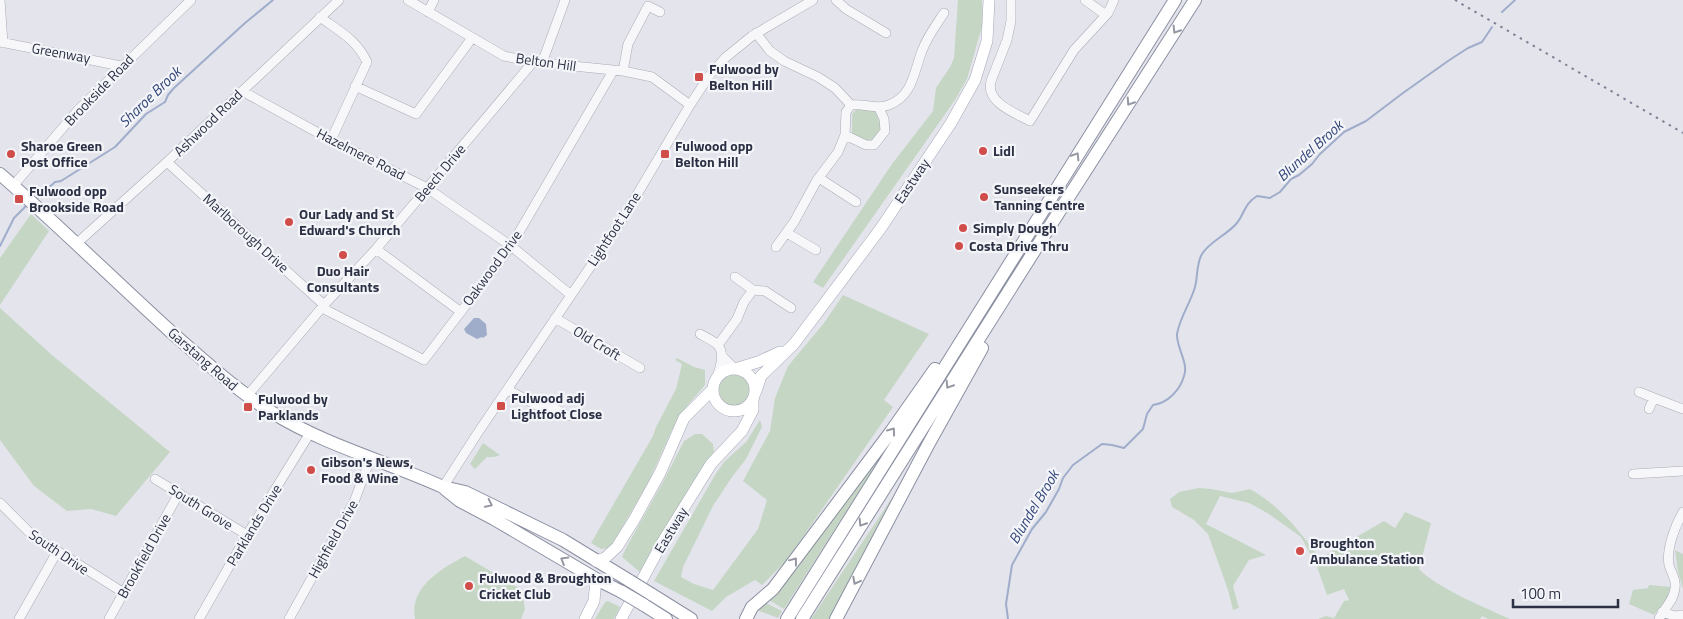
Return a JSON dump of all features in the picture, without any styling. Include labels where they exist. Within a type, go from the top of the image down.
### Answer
[{"type":"highway","points":[[793,617],[1032,227],[1174,0]]},
{"type":"highway","points":[[793,617],[1050,226],[1195,0]]},
{"type":"highway","name":"Garstang Road","points":[[0,174],[206,362],[247,396],[275,415],[310,433],[443,487],[465,492],[563,540],[691,619]]},
{"type":"highway","points":[[836,619],[928,445],[1050,226]]},
{"type":"highway","points":[[746,619],[752,607],[773,589],[890,433],[1032,227]]},
{"type":"highway","name":"Garstang Road","points":[[443,487],[460,501],[666,619]]},
{"type":"main road","name":"Eastway","points":[[621,619],[662,543],[711,464],[742,431],[752,410],[754,396],[761,376],[794,344],[881,228],[955,116],[974,80],[987,41],[990,0]]},
{"type":"main road","name":"Eastway","points":[[736,368],[758,362],[794,344]]},
{"type":"main road","points":[[596,561],[605,558],[617,547],[660,473],[684,418],[713,389],[717,377],[722,372],[736,368],[748,373],[753,379],[754,396],[743,409],[735,411],[708,406],[684,418]]},
{"type":"main road","points":[[713,389],[716,400],[726,410]]},
{"type":"main road","name":"Eastway","points":[[726,410],[736,416],[737,421],[736,433],[729,446]]},
{"type":"main road","points":[[616,572],[613,561],[617,547]]},
{"type":"main road","points":[[585,619],[594,601],[596,579]]},
{"type":"main road","points":[[594,601],[617,590]]},
{"type":"street","points":[[0,0],[1,43]]},
{"type":"street","name":"Brookside Road","points":[[13,186],[78,110],[121,66],[191,0]]},
{"type":"street","name":"Ashwood Road","points":[[76,244],[167,162],[339,0]]},
{"type":"street","name":"Belton Hill","points":[[408,0],[504,56],[538,63],[623,71],[652,77],[690,105]]},
{"type":"street","points":[[428,12],[434,0]]},
{"type":"street","points":[[538,63],[565,0]]},
{"type":"street","name":"Lightfoot Lane","points":[[443,487],[622,220],[709,76],[725,58],[756,33],[813,0]]},
{"type":"street","points":[[836,0],[846,9],[886,33]]},
{"type":"street","points":[[1011,0],[1011,21],[1007,40],[991,81],[990,93],[995,100],[1030,121],[1074,50],[1106,15],[1114,0]]},
{"type":"street","points":[[1085,0],[1106,15]]},
{"type":"street","points":[[623,71],[628,44],[648,6],[660,12]]},
{"type":"street","points":[[776,247],[819,178],[838,152],[845,135],[846,112],[851,105],[858,104],[879,108],[891,105],[904,96],[913,83],[922,50],[944,13]]},
{"type":"street","points":[[320,17],[350,39],[361,50],[367,62],[330,140]]},
{"type":"street","points":[[756,33],[770,51],[784,61],[818,77],[835,88],[851,105]]},
{"type":"street","points":[[356,86],[416,114],[472,38]]},
{"type":"street","name":"Greenway","points":[[1,43],[121,66]]},
{"type":"street","name":"Beech Drive","points":[[247,396],[324,305],[376,249],[427,188],[538,63]]},
{"type":"street","name":"Oakwood Drive","points":[[324,305],[326,310],[424,360],[510,246],[613,71]]},
{"type":"street","name":"Hazelmere Road","points":[[242,91],[330,140],[427,188],[510,246],[571,294]]},
{"type":"street","points":[[845,135],[866,145],[874,145],[885,131],[884,119],[879,108]]},
{"type":"street","name":"Marlborough Drive","points":[[167,162],[324,305]]},
{"type":"street","points":[[819,178],[856,202]]},
{"type":"street","points":[[786,233],[816,250]]},
{"type":"street","points":[[376,249],[461,312]]},
{"type":"street","points":[[735,277],[753,290],[765,291],[791,308]]},
{"type":"street","points":[[717,377],[721,366],[719,350],[737,319],[744,302],[753,290]]},
{"type":"street","name":"Old Croft","points":[[555,318],[640,368]]},
{"type":"street","points":[[700,334],[736,368]]},
{"type":"street","points":[[508,390],[542,408],[552,407],[563,416]]},
{"type":"street","points":[[1640,392],[1683,409]]},
{"type":"street","points":[[1649,408],[1654,398]]},
{"type":"street","name":"Parklands Drive","points":[[199,619],[246,535],[310,433]]},
{"type":"street","name":"Highfield Drive","points":[[289,619],[354,502],[371,457]]},
{"type":"street","points":[[1633,474],[1683,471]]},
{"type":"street","name":"South Grove","points":[[155,479],[246,535]]},
{"type":"street","name":"Brookfield Drive","points":[[109,619],[179,493]]},
{"type":"street","name":"South Drive","points":[[0,504],[28,532],[124,593]]},
{"type":"street","points":[[1660,616],[1673,598],[1676,585],[1669,564],[1670,544],[1676,525],[1683,512]]},
{"type":"street","points":[[20,619],[57,552]]},
{"type":"street","points":[[1660,616],[1683,615]]},
{"type":"green space","points":[[958,0],[982,0],[983,23],[967,79],[955,100],[823,288],[813,282],[892,164],[933,111],[936,88],[954,58]]},
{"type":"green space","points":[[864,107],[875,111],[880,123],[880,134],[874,141],[860,140],[852,133],[852,114]]},
{"type":"green space","points":[[31,214],[49,231],[0,305],[0,258]]},
{"type":"green space","points":[[843,295],[929,334],[884,400],[893,407],[787,560],[762,585],[755,580],[726,597],[712,611],[654,581],[715,475],[724,462],[746,442],[760,420],[762,427],[746,459],[713,506],[683,567],[681,577],[694,584],[713,590],[758,529],[767,500],[743,481],[770,431],[775,398],[788,366],[824,323]]},
{"type":"green space","points":[[0,308],[52,355],[170,452],[116,516],[91,509],[67,511],[34,486],[0,440]]},
{"type":"green space","points":[[677,358],[694,367],[705,370],[705,385],[687,406],[672,430],[648,483],[610,548],[601,549],[591,543],[653,436],[676,389],[682,364],[675,360]]},
{"type":"green space","points":[[735,374],[741,375],[746,379],[750,384],[750,396],[746,401],[741,405],[735,406],[729,405],[724,401],[720,396],[719,390],[720,384],[724,379],[729,375]]},
{"type":"green space","points":[[902,424],[784,609],[769,600]]},
{"type":"green space","points":[[695,434],[702,434],[713,444],[714,452],[706,462],[641,573],[622,557],[684,441]]},
{"type":"green space","points":[[483,443],[500,455],[487,457],[475,469],[470,464]]},
{"type":"green space","points":[[908,474],[833,619],[811,619]]},
{"type":"green space","points":[[1199,488],[1232,493],[1250,489],[1281,512],[1320,558],[1384,521],[1395,528],[1405,512],[1431,523],[1419,569],[1448,590],[1510,619],[1488,619],[1482,616],[1480,619],[1318,619],[1326,616],[1334,618],[1344,601],[1349,600],[1344,589],[1327,595],[1316,564],[1301,537],[1269,514],[1249,503],[1220,496],[1206,524],[1266,555],[1249,560],[1233,586],[1239,608],[1233,610],[1208,534],[1194,520],[1172,507],[1170,499],[1179,492]]},
{"type":"green space","points":[[1675,550],[1683,554],[1683,589],[1678,572]]},
{"type":"green space","name":"Fulwood & Broughton Cricket Club","points":[[465,556],[522,590],[525,609],[521,619],[415,619],[414,608],[422,588],[437,573]]},
{"type":"green space","points":[[1649,585],[1671,587],[1666,600],[1654,615],[1629,604],[1633,590],[1648,588]]},
{"type":"green space","points":[[608,601],[620,607],[614,619],[595,619],[605,602]]},
{"type":"green space","points":[[764,602],[782,611],[778,618],[754,609]]},
{"type":"water","points":[[474,318],[479,318],[486,324],[487,335],[483,338],[477,339],[466,333],[464,329]]},
{"type":"waterway","name":"Sharoe Brook","points":[[35,200],[55,182],[61,181],[115,147],[146,114],[165,102],[174,88],[273,0]]},
{"type":"waterway","points":[[1502,12],[1515,0]]},
{"type":"waterway","name":"Blundel Brook","points":[[1008,619],[1006,604],[1012,565],[1032,529],[1046,512],[1063,478],[1073,465],[1102,444],[1124,448],[1143,429],[1147,414],[1153,405],[1164,402],[1180,386],[1185,366],[1177,334],[1195,287],[1200,258],[1205,249],[1237,223],[1247,205],[1253,199],[1257,196],[1270,198],[1280,192],[1291,179],[1312,164],[1344,132],[1366,121],[1448,61],[1468,48],[1482,42],[1492,27]]},
{"type":"waterway","name":"Sharoe Brook","points":[[0,246],[14,218],[27,205]]},
{"type":"railway","points":[[1455,0],[1683,133]]},
{"type":"place","name":"Fulwood by Belton Hill","points":[[699,77]]},
{"type":"place","name":"Lidl","points":[[983,151]]},
{"type":"place","name":"Sharoe Green Post Office","points":[[11,154]]},
{"type":"place","name":"Fulwood opp Belton Hill","points":[[665,154]]},
{"type":"place","name":"Sunseekers Tanning Centre","points":[[984,197]]},
{"type":"place","name":"Fulwood opp Brookside Road","points":[[19,199]]},
{"type":"place","name":"Our Lady and St Edward's Church","points":[[289,222]]},
{"type":"place","name":"Simply Dough","points":[[963,228]]},
{"type":"place","name":"Costa Drive Thru","points":[[959,246]]},
{"type":"place","name":"Duo Hair Consultants","points":[[343,255]]},
{"type":"place","name":"Fulwood adj Lightfoot Close","points":[[501,406]]},
{"type":"place","name":"Fulwood by Parklands","points":[[248,407]]},
{"type":"place","name":"Gibson's News, Food & Wine","points":[[311,470]]},
{"type":"place","name":"Broughton Ambulance Station","points":[[1300,551]]},
{"type":"place","name":"Fulwood & Broughton Cricket Club","points":[[469,586]]}]
